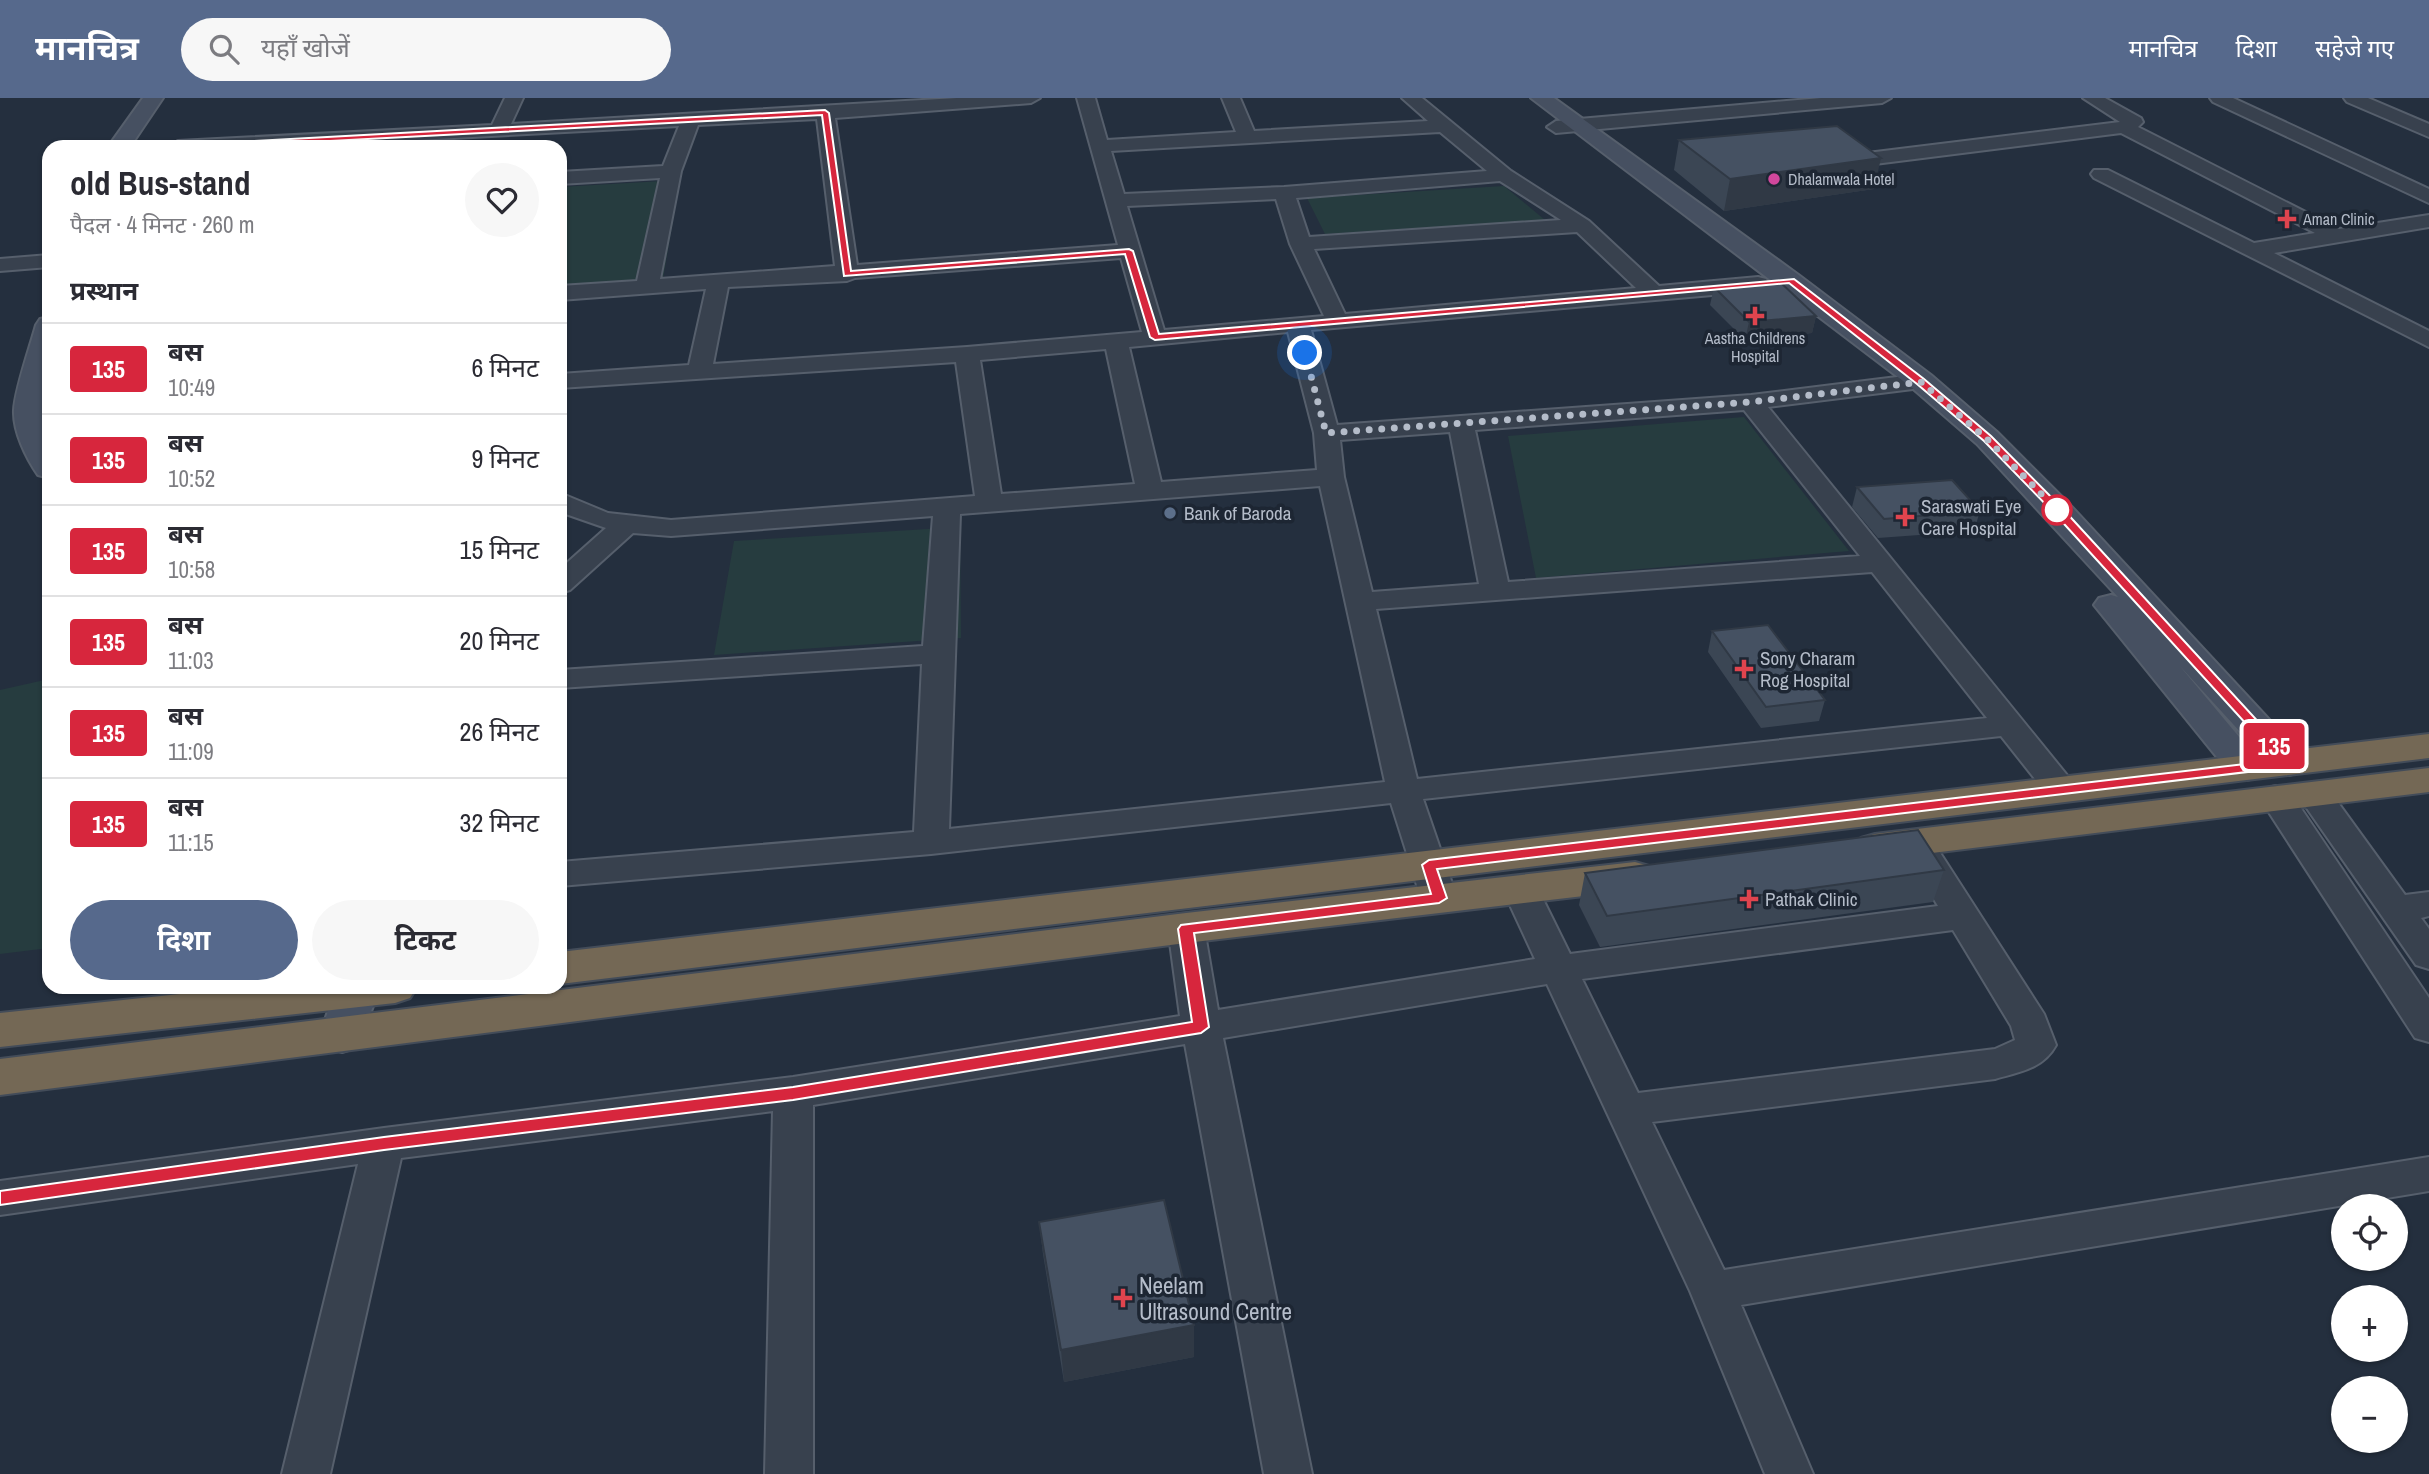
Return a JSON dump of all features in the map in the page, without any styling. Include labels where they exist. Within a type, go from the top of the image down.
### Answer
[{"type":"highway","points":[[567,967],[1434,882],[1521,890],[1916,842],[2293,784],[2429,746]]},
{"type":"highway","points":[[0,1077],[1186,929],[1434,882],[2062,790],[2246,768],[2293,784],[2429,780]]},
{"type":"highway","points":[[0,1030],[317,994]]},
{"type":"street","points":[[124,140],[153,98]]},
{"type":"street","points":[[149,140],[177,98]]},
{"type":"street","points":[[499,129],[514,98]]},
{"type":"street","points":[[303,140],[825,113],[1031,98]]},
{"type":"street","points":[[1086,98],[1155,337]]},
{"type":"street","points":[[1231,98],[1248,138]]},
{"type":"street","points":[[1411,98],[1504,175],[1582,225],[1655,294]]},
{"type":"street","points":[[1518,98],[1567,126],[1778,282],[1908,383],[1987,439],[2059,512],[2293,784],[2412,906],[2429,956]]},
{"type":"street","points":[[1541,98],[1567,126]]},
{"type":"street","points":[[1567,126],[1882,98]]},
{"type":"street","points":[[1851,160],[2124,127],[2134,122],[2092,98]]},
{"type":"street","points":[[2219,98],[2429,197]]},
{"type":"street","points":[[2353,98],[2429,131]]},
{"type":"street","points":[[825,113],[847,274]]},
{"type":"street","points":[[648,287],[671,171],[691,120]]},
{"type":"street","points":[[1100,146],[1443,126]]},
{"type":"street","points":[[2124,127],[2336,236]]},
{"type":"street","points":[[567,178],[671,171]]},
{"type":"street","points":[[2101,174],[2429,340]]},
{"type":"street","points":[[1117,200],[1284,193],[1504,175]]},
{"type":"street","points":[[1284,193],[1301,244],[1338,322]]},
{"type":"street","points":[[2253,250],[2429,221]]},
{"type":"street","points":[[1301,244],[1582,225]]},
{"type":"street","points":[[567,293],[847,274],[1129,251]]},
{"type":"street","points":[[0,265],[42,262]]},
{"type":"street","points":[[700,371],[718,282]]},
{"type":"street","points":[[567,380],[967,354],[1778,282]]},
{"type":"street","points":[[1298,326],[1326,433],[1331,477],[1403,789],[1434,882]]},
{"type":"street","points":[[1116,339],[1149,489]]},
{"type":"street","points":[[967,354],[989,503]]},
{"type":"street","points":[[42,355],[29,410],[39,421],[34,439],[42,455]]},
{"type":"street","points":[[1326,433],[1751,402],[1908,383]]},
{"type":"street","points":[[1908,383],[2021,500],[2075,561],[2246,768]]},
{"type":"street","points":[[1751,402],[2062,790]]},
{"type":"street","points":[[1461,424],[1495,591]]},
{"type":"street","points":[[567,506],[577,512],[625,526],[671,528],[1331,477]]},
{"type":"street","points":[[931,842],[947,508]]},
{"type":"street","points":[[567,578],[625,526]]},
{"type":"street","points":[[1359,602],[1880,563]]},
{"type":"street","points":[[567,679],[938,654]]},
{"type":"street","points":[[567,873],[931,842],[2010,725]]},
{"type":"street","points":[[2293,784],[2429,1028]]},
{"type":"street","points":[[1625,1110],[1996,1064],[2022,1056],[2036,1045],[2030,1024],[1916,842]]},
{"type":"street","points":[[1521,890],[1712,1291],[1788,1474]]},
{"type":"street","points":[[0,1198],[384,1144],[793,1093],[1559,970],[1962,916]]},
{"type":"street","points":[[1186,929],[1201,1027],[1288,1474]]},
{"type":"street","points":[[342,1035],[366,994]]},
{"type":"street","points":[[789,1474],[793,1093]]},
{"type":"street","points":[[306,1474],[384,1144]]},
{"type":"street","points":[[1712,1291],[2429,1174]]},
{"type":"green space","points":[[680,180],[663,279],[567,286],[567,187]]},
{"type":"green space","points":[[1504,186],[1545,220],[1325,234],[1307,198]]},
{"type":"green space","points":[[1744,417],[1849,551],[1536,578],[1508,436]]},
{"type":"green space","points":[[960,527],[961,638],[714,655],[734,541]]},
{"type":"green space","points":[[42,681],[42,949],[0,954],[0,690]]},
{"type":"building","points":[[1837,126],[1881,158],[1730,179],[1679,140]]},
{"type":"building","points":[[1779,281],[1816,316],[1749,322],[1714,287]]},
{"type":"building","points":[[1952,480],[1980,511],[1884,519],[1857,487]]},
{"type":"building","points":[[1768,625],[1825,700],[1766,707],[1712,631]]},
{"type":"building","points":[[1918,830],[1944,870],[1607,916],[1585,873]]},
{"type":"building","points":[[1164,1200],[1194,1325],[1061,1350],[1039,1222]]},
{"type":"bus line","name":"135","points":[[0,1198],[384,1144],[793,1093],[1201,1027],[1186,929],[1439,898],[1429,865],[2289,763],[2059,512],[1987,439],[1921,382],[1791,281],[1155,337],[1129,251],[847,274],[825,113],[299,140]]},
{"type":"place","name":"Dhalamwala Hotel","points":[[1774,179]]},
{"type":"place","name":"Aman Clinic","points":[[2287,219]]},
{"type":"place","name":"Aastha Childrens Hospital","points":[[1755,316]]},
{"type":"place","name":"Bank of Baroda","points":[[1170,513]]},
{"type":"place","name":"Saraswati Eye Care Hospital","points":[[1905,517]]},
{"type":"place","name":"Sony Charam Rog Hospital","points":[[1744,669]]},
{"type":"place","name":"Pathak Clinic","points":[[1749,899]]},
{"type":"place","name":"Neelam Ultrasound Centre","points":[[1123,1298]]},
{"type":"route","points":[[1305,353],[1326,433],[1751,402],[1921,382],[1987,439],[2059,512],[2057,510]]}]
